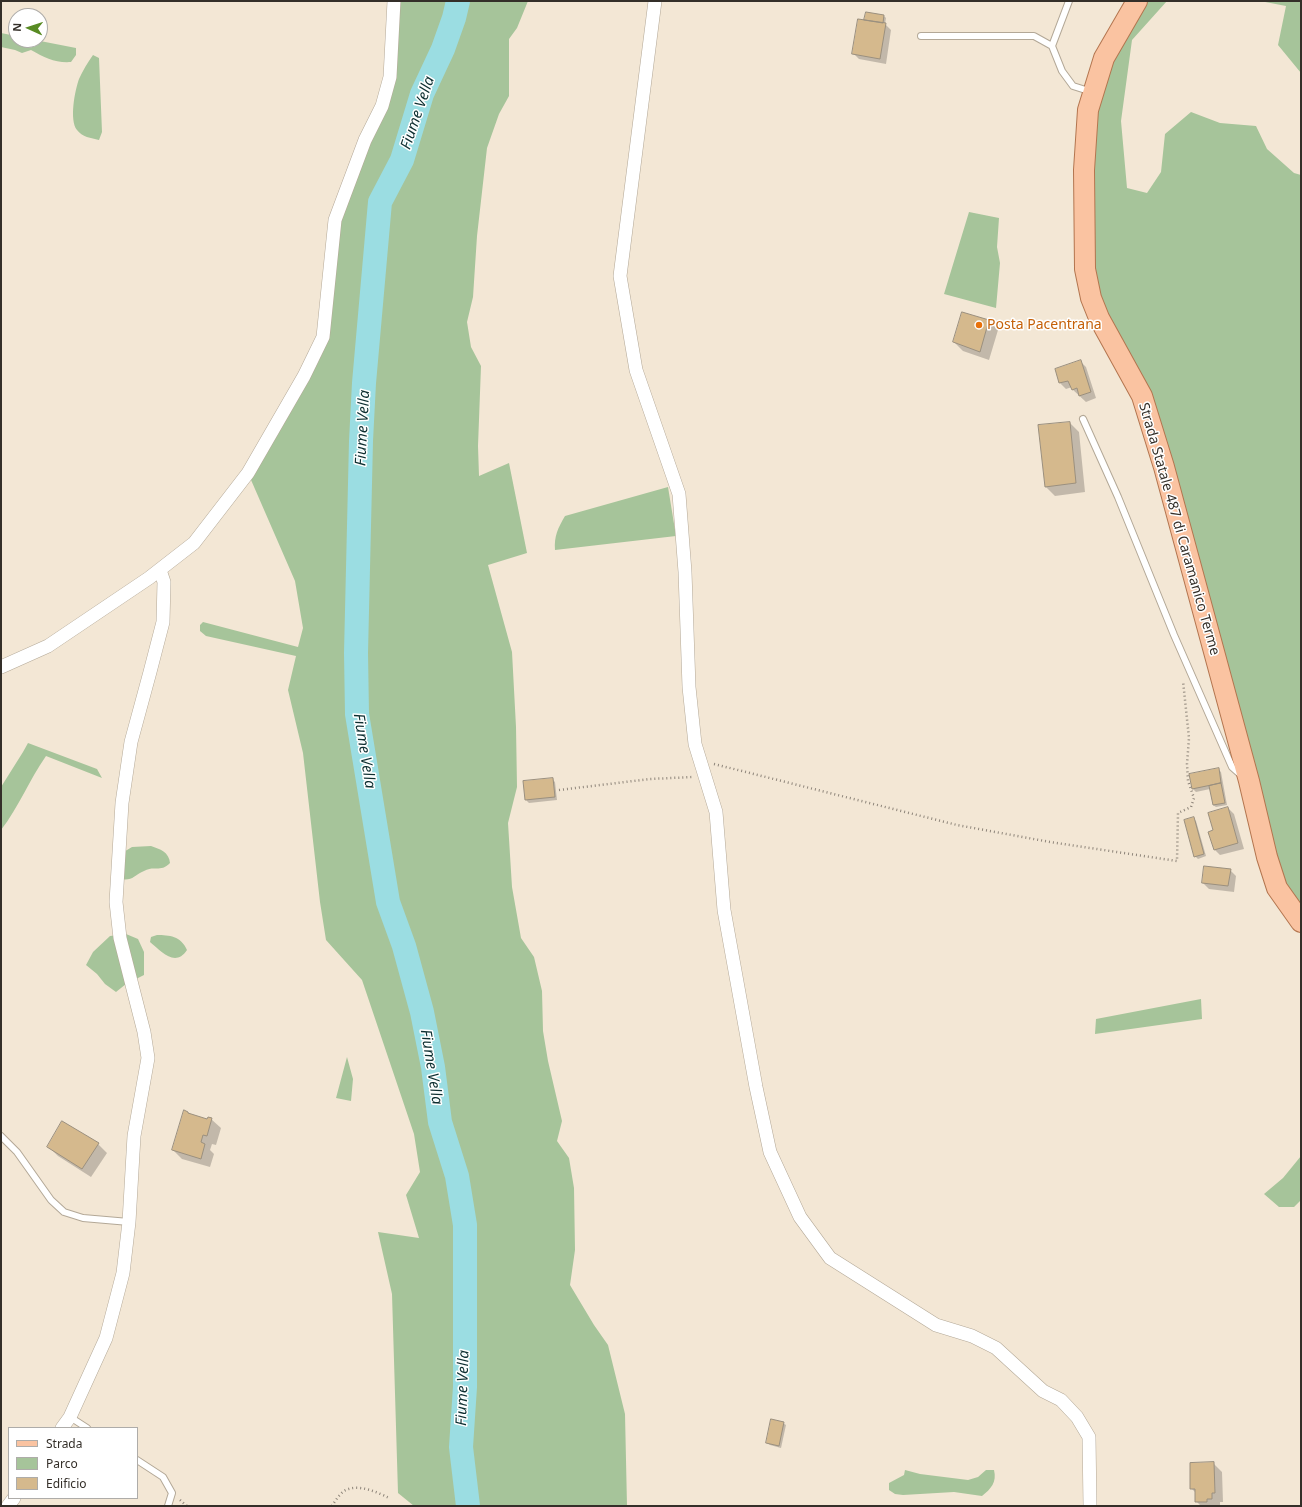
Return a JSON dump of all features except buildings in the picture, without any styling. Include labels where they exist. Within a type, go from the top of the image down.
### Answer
[{"type":"main road","name":"Strada Statale 487 di Caramanico Terme","points":[[1138,1],[1104,58],[1088,110],[1084,170],[1085,269],[1091,298],[1099,318],[1142,396],[1164,467],[1249,781],[1267,857],[1277,888],[1301,922]]},
{"type":"street","points":[[1,667],[48,646],[160,570],[194,543],[248,473],[304,376],[323,337],[335,220],[365,140],[382,106],[390,77],[394,1]]},
{"type":"street","points":[[655,1],[620,276],[636,370],[679,494],[685,572],[689,687],[695,744],[716,812],[724,910],[756,1087],[770,1152],[800,1217],[830,1258],[936,1325],[972,1336],[996,1348],[1043,1391],[1061,1400],[1077,1417],[1089,1437],[1090,1506]]},
{"type":"street","points":[[66,1423],[106,1338],[123,1273],[129,1222],[134,1136],[148,1058],[144,1032],[120,938],[116,902],[122,803],[131,742],[162,622],[164,582],[160,570]]},
{"type":"lane","points":[[1052,46],[1069,1]]},
{"type":"lane","points":[[921,36],[1034,36],[1052,46],[1062,71],[1073,86],[1094,92]]},
{"type":"lane","points":[[1083,419],[1118,497],[1184,657],[1232,766],[1249,781]]},
{"type":"lane","points":[[1,1136],[16,1152],[51,1200],[64,1212],[83,1218],[129,1222]]},
{"type":"lane","points":[[66,1423],[83,1427]]},
{"type":"lane","points":[[138,1461],[163,1477],[172,1493],[168,1506]]},
{"type":"path","points":[[700,761],[956,825],[1050,842],[1177,861],[1178,813],[1191,807],[1194,798],[1188,781],[1187,764],[1189,738],[1183,688],[1184,657]]},
{"type":"path","points":[[559,790],[650,779],[706,777]]},
{"type":"path","points":[[332,1506],[336,1499],[344,1491],[354,1489],[368,1489],[389,1498]]},
{"type":"green space","points":[[394,1],[528,1],[517,28],[509,39],[509,96],[499,114],[487,148],[477,236],[473,297],[467,322],[471,347],[481,366],[478,446],[479,476],[509,463],[527,553],[488,565],[512,652],[516,727],[517,787],[508,823],[512,887],[521,938],[534,957],[542,991],[543,1031],[548,1061],[562,1121],[557,1141],[569,1158],[574,1188],[575,1250],[570,1285],[608,1345],[625,1414],[627,1506],[414,1506],[398,1493],[392,1294],[378,1232],[419,1238],[406,1195],[420,1172],[414,1134],[362,980],[326,940],[320,902],[303,753],[288,690],[296,656],[206,636],[200,631],[200,625],[203,622],[298,647],[303,628],[295,581],[248,473],[323,337],[335,220],[382,106]]},
{"type":"green space","points":[[1140,1],[1167,1],[1132,40],[1121,121],[1127,188],[1147,193],[1161,172],[1165,134],[1191,112],[1220,123],[1256,126],[1267,149],[1294,173],[1301,175],[1301,922],[1288,905],[1164,467],[1099,318],[1084,170],[1104,58]]},
{"type":"green space","points":[[1260,1],[1301,1],[1301,73],[1278,45],[1286,6]]},
{"type":"green space","points":[[1,33],[8,34],[8,48],[48,48],[48,43],[76,48],[76,55],[71,62],[60,62],[46,58],[31,50],[22,53],[1,47]]},
{"type":"green space","points":[[93,55],[99,58],[102,132],[99,140],[81,134],[77,130],[73,119],[74,97],[77,84],[82,72]]},
{"type":"green space","points":[[969,212],[999,218],[997,247],[1000,263],[996,308],[944,294]]},
{"type":"green space","points":[[668,487],[676,536],[555,550],[557,532],[565,516]]},
{"type":"green space","points":[[28,743],[97,769],[102,778],[46,756],[1,830],[1,787]]},
{"type":"green space","points":[[151,846],[166,854],[170,863],[163,868],[148,869],[130,879],[120,879],[122,853],[132,847]]},
{"type":"green space","points":[[126,934],[138,939],[144,952],[144,975],[126,984],[116,992],[105,984],[97,974],[86,965],[93,952],[110,936]]},
{"type":"green space","points":[[166,935],[178,939],[187,950],[178,958],[168,956],[150,942],[151,937]]},
{"type":"green space","points":[[1201,999],[1202,1019],[1095,1034],[1096,1019]]},
{"type":"green space","points":[[347,1057],[353,1079],[351,1101],[336,1098]]},
{"type":"green space","points":[[1301,1156],[1301,1200],[1294,1207],[1279,1207],[1264,1194],[1283,1178]]},
{"type":"green space","points":[[905,1470],[920,1474],[968,1480],[978,1477],[986,1470],[994,1470],[995,1478],[991,1488],[982,1496],[954,1492],[903,1495],[895,1494],[889,1490],[889,1483],[904,1475]]},
{"type":"waterway","name":"Fiume Vella","points":[[458,1],[454,18],[443,49],[422,94],[402,160],[380,202],[364,383],[361,441],[356,653],[357,714],[388,902],[404,946],[422,1012],[433,1067],[440,1122],[457,1176],[465,1225],[465,1387],[461,1447],[468,1506]]},
{"type":"place","name":"Posta Pacentrana","points":[[979,325]]}]
